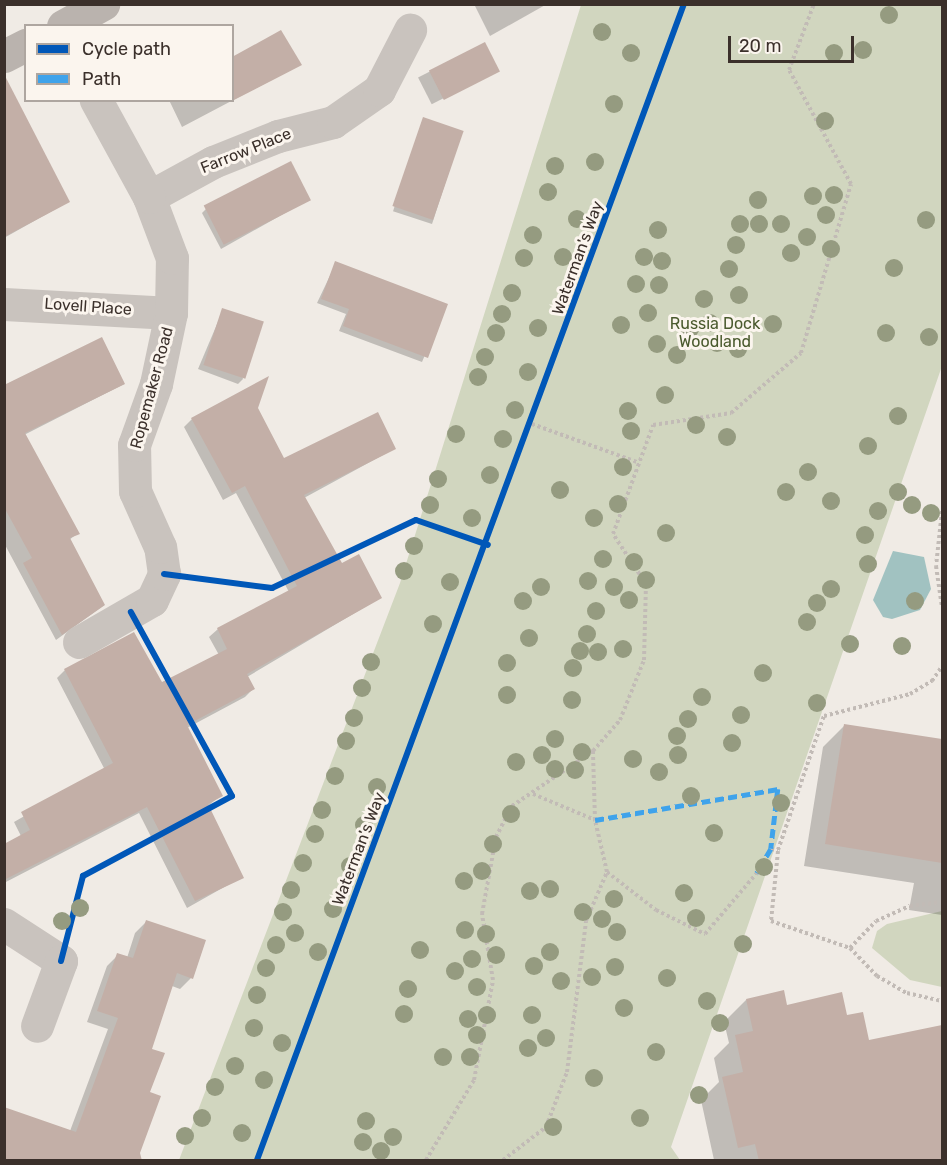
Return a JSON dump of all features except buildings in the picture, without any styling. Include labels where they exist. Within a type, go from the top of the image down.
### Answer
[{"type":"main road","points":[[67,24],[103,4]]},
{"type":"main road","points":[[4,56],[24,46]]},
{"type":"street","name":"Farrow Place","points":[[149,197],[213,162],[278,135],[333,122],[379,90],[410,30]]},
{"type":"street","name":"Ropemaker Road","points":[[97,102],[149,197],[172,258],[171,313],[156,384],[135,445],[135,491],[160,547],[164,574]]},
{"type":"street","name":"Lovell Place","points":[[4,304],[171,313]]},
{"type":"street","points":[[79,642],[152,600],[164,574]]},
{"type":"street","points":[[4,924],[61,961],[37,1026]]},
{"type":"path","points":[[426,1161],[474,1080],[493,980],[482,914],[496,837],[512,806],[533,794],[593,750],[620,720],[644,660],[646,584],[613,534],[637,462],[653,425],[731,413],[801,353],[851,184],[789,70],[814,4]]},
{"type":"path","points":[[528,435],[536,414]]},
{"type":"path","points":[[532,424],[637,462]]},
{"type":"path","points":[[942,511],[936,566],[942,607]]},
{"type":"path","points":[[164,574],[272,588],[416,520],[488,545]]},
{"type":"path","points":[[484,556],[492,534]]},
{"type":"path","points":[[942,666],[932,681],[910,694],[824,716],[778,850],[771,921],[850,948],[878,976],[907,993],[942,1001]]},
{"type":"path","points":[[503,1161],[546,1127],[567,1072],[586,921],[607,872],[595,820],[593,750]]},
{"type":"path","points":[[533,794],[595,820]]},
{"type":"path","points":[[771,849],[778,850]]},
{"type":"path","points":[[607,872],[656,910],[705,934],[757,873]]},
{"type":"path","points":[[850,948],[876,921],[910,906],[942,902]]},
{"type":"green space","name":"Russia Dock Woodland","points":[[581,5],[942,5],[942,366],[671,1147],[680,1160],[179,1160],[400,583]]},
{"type":"green space","points":[[942,911],[942,987],[910,980],[872,948],[877,931],[887,924]]},
{"type":"water","points":[[893,551],[924,557],[931,589],[920,610],[892,619],[883,617],[873,600]]},
{"type":"marked path","points":[[595,820],[778,789],[771,849],[757,873]]},
{"type":"cycle path","name":"Waterman's Way","points":[[257,1160],[684,4]]},
{"type":"cycle path","points":[[164,574],[272,588],[416,520],[488,545]]},
{"type":"cycle path","points":[[61,961],[83,876],[232,796],[131,612]]}]
